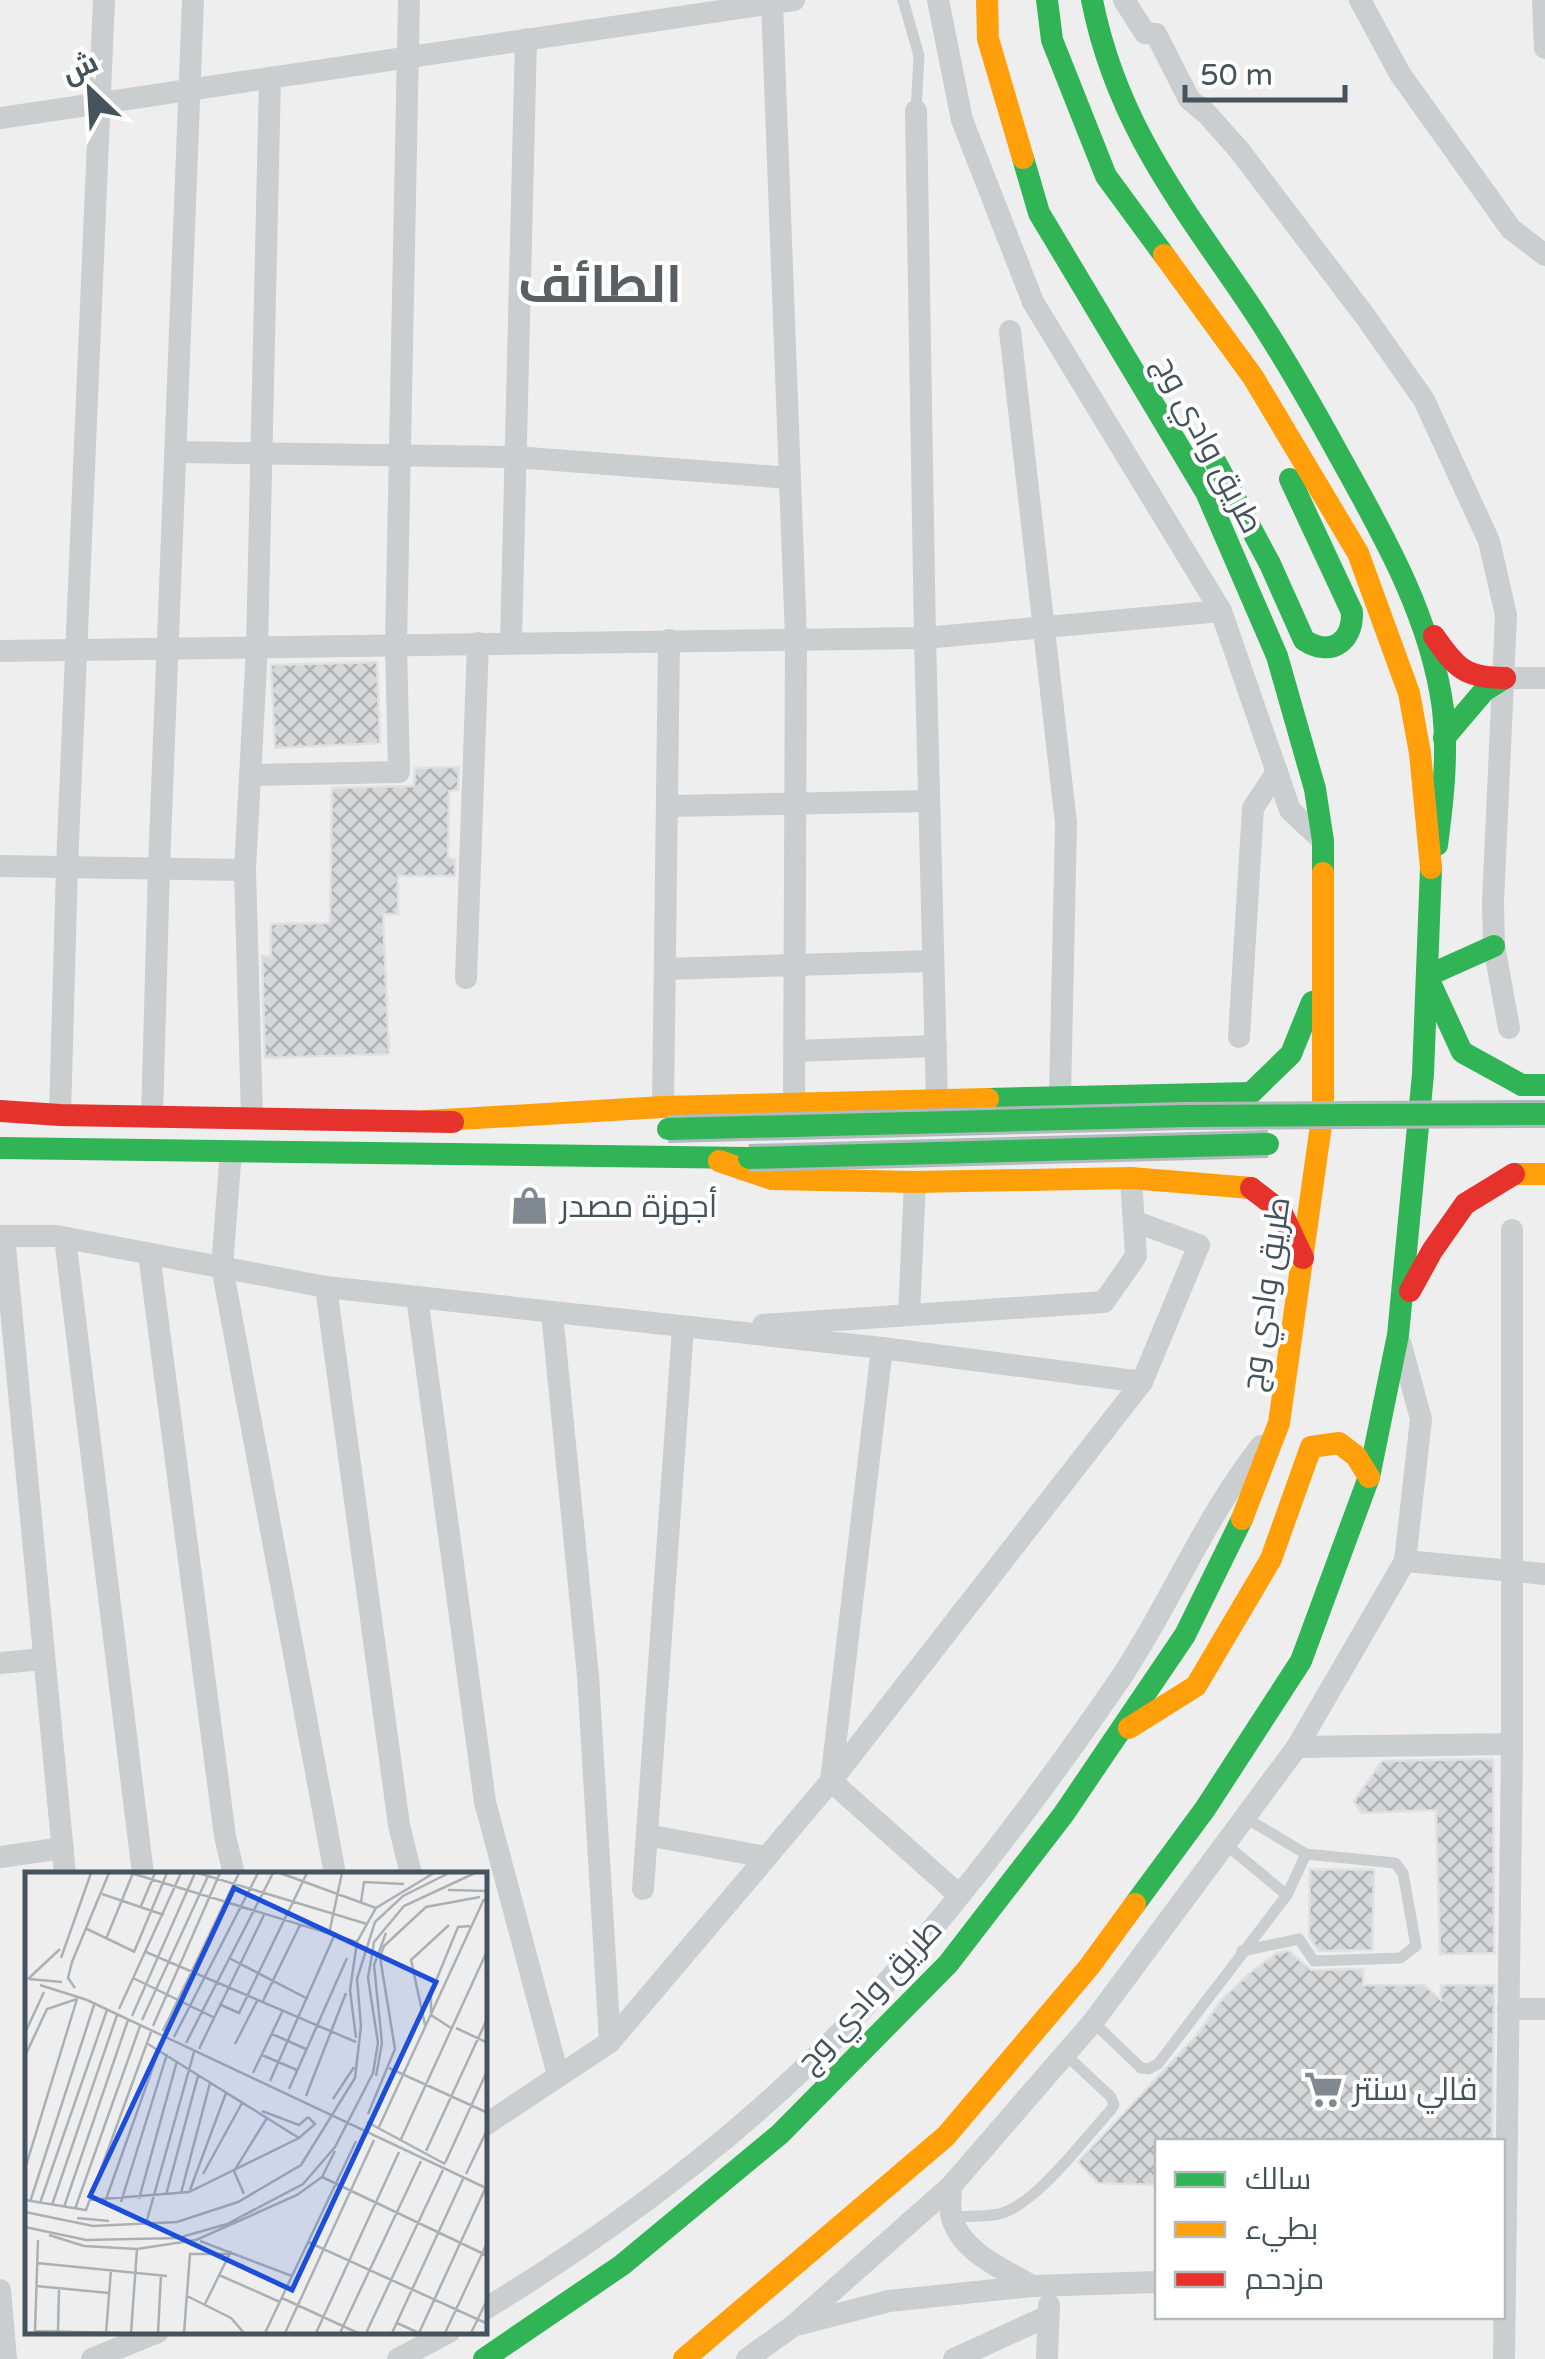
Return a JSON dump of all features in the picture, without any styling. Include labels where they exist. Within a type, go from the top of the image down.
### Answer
[{"type":"main road","name":"طريق وادي وج","points":[[484,2359],[622,2265],[780,2134],[948,1964],[1063,1815],[1185,1636],[1232,1544],[1279,1423],[1323,1111],[1323,841],[1315,789],[1277,656],[1206,492],[1039,213],[988,39],[987,0]]},
{"type":"main road","name":"طريق وادي وج","points":[[684,2359],[946,2136],[1089,1967],[1205,1810],[1301,1661],[1369,1477],[1398,1335],[1422,1074],[1432,879],[1420,754],[1409,693],[1358,553],[1252,377],[1106,176],[1052,40],[1048,0]]},
{"type":"main road","points":[[1092,0],[1109,72],[1146,155],[1276,342],[1386,538],[1419,613],[1440,688],[1446,775],[1432,879]]},
{"type":"main road","points":[[1124,200],[1176,309],[1228,378],[1294,485],[1352,612],[1352,631],[1340,646],[1320,650],[1304,640],[1270,564],[1215,462],[1168,396],[1128,361]]},
{"type":"main road","points":[[1419,613],[1456,668],[1478,679],[1505,678]]},
{"type":"main road","points":[[1444,738],[1484,691],[1505,678]]},
{"type":"main road","points":[[1494,946],[1427,976],[1462,1052],[1534,1085]]},
{"type":"main road","points":[[666,1118],[794,1104],[1251,1092],[1287,1064],[1302,1036],[1321,968]]},
{"type":"main road","points":[[0,1111],[60,1116],[426,1121],[1545,1114]]},
{"type":"main road","points":[[1390,1143],[1448,1142]]},
{"type":"main road","points":[[0,1148],[749,1158],[1351,1143]]},
{"type":"main road","points":[[708,1158],[772,1179],[915,1182],[1130,1178],[1251,1188],[1281,1211],[1304,1258]]},
{"type":"main road","points":[[1402,1305],[1432,1250],[1465,1204],[1514,1174],[1545,1174]]},
{"type":"main road","points":[[1116,1736],[1196,1686],[1271,1559],[1311,1447],[1339,1443],[1356,1456],[1369,1477]]},
{"type":"main road","points":[[501,2359],[528,2329]]},
{"type":"street","points":[[60,1116],[104,0]]},
{"type":"street","points":[[152,1117],[158,867],[193,0]]},
{"type":"street","points":[[250,775],[399,772],[396,644],[409,0]]},
{"type":"street","points":[[938,0],[962,120],[1033,302],[1221,611],[1290,810],[1323,841]]},
{"type":"street","points":[[1124,0],[1145,33],[1156,34],[1190,98],[1238,150],[1424,400],[1488,541],[1506,615],[1493,902],[1494,946],[1510,1028]]},
{"type":"street","points":[[1360,0],[1400,74],[1511,230],[1545,256]]},
{"type":"street","points":[[1542,0],[1545,48]]},
{"type":"street","points":[[0,118],[526,40],[735,4],[783,2],[796,638],[794,1104]]},
{"type":"street","points":[[510,642],[526,40]]},
{"type":"street","points":[[252,1118],[244,870],[257,647],[270,78]]},
{"type":"street","points":[[916,111],[924,638],[937,1100]]},
{"type":"street","points":[[1010,331],[1066,823],[1060,1096]]},
{"type":"street","points":[[175,452],[516,457],[790,478]]},
{"type":"street","points":[[0,651],[924,638],[1221,611]]},
{"type":"street","points":[[666,1118],[669,640]]},
{"type":"street","points":[[466,978],[478,643]]},
{"type":"street","points":[[1505,678],[1545,678]]},
{"type":"street","points":[[1239,1037],[1254,808],[1277,772]]},
{"type":"street","points":[[667,806],[929,801]]},
{"type":"street","points":[[0,866],[244,870]]},
{"type":"street","points":[[665,969],[934,960]]},
{"type":"street","points":[[794,1051],[936,1046]]},
{"type":"street","points":[[231,1151],[222,1267],[335,1872]]},
{"type":"street","points":[[691,1329],[1104,1302],[1136,1256],[1130,1178]]},
{"type":"street","points":[[909,1316],[915,1182]]},
{"type":"street","points":[[488,2122],[610,2042],[830,1782],[1142,1382],[1199,1246],[1136,1222]]},
{"type":"street","points":[[1505,2204],[1512,1744],[1512,1230]]},
{"type":"street","points":[[65,1872],[2,1236],[65,1238],[326,1286],[882,1348],[1142,1382]]},
{"type":"street","points":[[65,1238],[144,1872]]},
{"type":"street","points":[[149,1254],[225,1836],[234,1872]]},
{"type":"street","points":[[326,1286],[399,1825],[411,1872]]},
{"type":"street","points":[[418,1297],[485,1802],[558,2075]]},
{"type":"street","points":[[552,1312],[588,1676],[610,2042]]},
{"type":"street","points":[[643,1890],[691,1329]]},
{"type":"street","points":[[747,2359],[793,2326],[950,2186],[1093,2022],[1298,1747],[1405,1561],[1421,1419],[1398,1335]]},
{"type":"street","points":[[830,1782],[882,1348]]},
{"type":"street","points":[[488,2308],[575,2254],[681,2173],[787,2084],[878,1993],[1044,1789],[1169,1600],[1208,1520],[1279,1423]]},
{"type":"street","points":[[1405,1561],[1545,1574]]},
{"type":"street","points":[[0,1663],[43,1659]]},
{"type":"street","points":[[1298,1747],[1512,1744]]},
{"type":"street","points":[[830,1782],[959,1895]]},
{"type":"street","points":[[647,1836],[766,1857]]},
{"type":"street","points":[[0,1858],[62,1848]]},
{"type":"street","points":[[1508,2010],[1545,2009]]},
{"type":"street","points":[[950,2186],[952,2216],[960,2234],[977,2253],[1041,2286],[1048,2316],[1047,2359]]},
{"type":"street","points":[[793,2326],[889,2300],[1041,2286],[1155,2282]]},
{"type":"street","points":[[0,2290],[6,2359]]},
{"type":"street","points":[[954,2359],[1048,2316]]},
{"type":"street","points":[[1504,2319],[1504,2359]]},
{"type":"street","points":[[103,2348],[151,2334]]},
{"type":"street","points":[[398,2359],[426,2338]]},
{"type":"lane","points":[[903,0],[919,56],[916,111]]},
{"type":"lane","points":[[1242,1951],[1299,1939],[1314,1961],[1400,1958],[1416,1946],[1402,1874],[1395,1863],[1306,1854],[1244,1817]]},
{"type":"lane","points":[[1224,1844],[1287,1895]]},
{"type":"lane","points":[[1093,2022],[1141,2068],[1158,2064],[1287,1895],[1306,1854]]},
{"type":"lane","points":[[952,2216],[999,2214],[1014,2208],[1032,2195],[1110,2112],[1114,2104],[1111,2096],[1065,2054]]},
{"type":"building","points":[[377,662],[380,743],[275,748],[271,665]]},
{"type":"building","points":[[459,767],[458,790],[449,791],[448,857],[455,860],[455,876],[398,876],[398,914],[383,914],[389,1054],[265,1058],[262,956],[271,957],[271,924],[330,923],[332,788],[414,786],[415,768]]},
{"type":"building","points":[[1493,1759],[1494,1953],[1440,1954],[1436,1810],[1361,1813],[1354,1801],[1382,1761]]},
{"type":"building","points":[[1310,1869],[1374,1870],[1372,1950],[1319,1951],[1309,1937]]},
{"type":"building","name":"فالي سنتر","points":[[1289,1951],[1311,1970],[1363,1969],[1363,1985],[1424,1985],[1441,2000],[1441,1985],[1494,1985],[1492,2139],[1155,2139],[1155,2185],[1098,2183],[1078,2162],[1196,2036],[1223,1998],[1277,1953]]},
{"type":"traffic: fast","points":[[1047,0],[1052,40],[1106,176],[1164,255]]},
{"type":"traffic: fast","points":[[1092,0],[1117,84],[1153,159],[1307,398],[1404,578],[1428,642],[1443,709],[1445,760],[1437,845]]},
{"type":"traffic: fast","points":[[1023,158],[1039,213],[1206,492],[1277,656],[1315,789],[1323,841],[1323,873]]},
{"type":"traffic: fast","points":[[1216,463],[1270,564],[1304,640],[1331,647],[1349,632],[1352,612],[1290,479]]},
{"type":"traffic: fast","points":[[1444,738],[1484,691],[1505,678]]},
{"type":"traffic: fast","points":[[1135,1904],[1205,1809],[1301,1661],[1369,1477],[1398,1335],[1423,1074],[1431,868]]},
{"type":"traffic: fast","points":[[1494,946],[1427,976],[1462,1052],[1522,1085]]},
{"type":"traffic: fast","points":[[1251,1093],[1291,1054],[1312,1002]]},
{"type":"traffic: fast","points":[[1522,1085],[1545,1085]]},
{"type":"traffic: fast","points":[[988,1099],[1251,1093]]},
{"type":"traffic: fast","points":[[668,1129],[1185,1116],[1545,1114]]},
{"type":"traffic: fast","points":[[749,1158],[1268,1144]]},
{"type":"traffic: fast","points":[[0,1148],[749,1158]]},
{"type":"traffic: fast","points":[[484,2359],[622,2265],[780,2134],[948,1964],[1063,1815],[1185,1635],[1242,1519]]},
{"type":"traffic: slow","points":[[987,0],[988,39],[1023,158]]},
{"type":"traffic: slow","points":[[1164,255],[1253,377],[1358,553],[1409,693],[1420,753],[1431,868]]},
{"type":"traffic: slow","points":[[1242,1519],[1279,1423],[1323,1111],[1323,873]]},
{"type":"traffic: slow","points":[[426,1121],[663,1107],[988,1099]]},
{"type":"traffic: slow","points":[[719,1161],[772,1179],[915,1182],[1131,1178],[1251,1188]]},
{"type":"traffic: slow","points":[[1514,1174],[1545,1174]]},
{"type":"traffic: slow","points":[[1129,1728],[1196,1686],[1271,1559],[1311,1447],[1339,1443],[1356,1456],[1369,1477]]},
{"type":"traffic: slow","points":[[684,2359],[946,2136],[1089,1967],[1135,1904]]},
{"type":"traffic: jam","points":[[1434,636],[1463,669],[1480,676],[1505,678]]},
{"type":"traffic: jam","points":[[0,1111],[453,1122]]},
{"type":"traffic: jam","points":[[1410,1291],[1465,1204],[1514,1174]]},
{"type":"traffic: jam","points":[[1251,1188],[1281,1211],[1303,1258]]},
{"type":"place","name":"أجهزة مصدر","points":[[530,1206]]},
{"type":"place","name":"فالي سنتر","points":[[1323,2089]]},
{"type":"district","name":"الطائف","points":[[600,284]]}]
